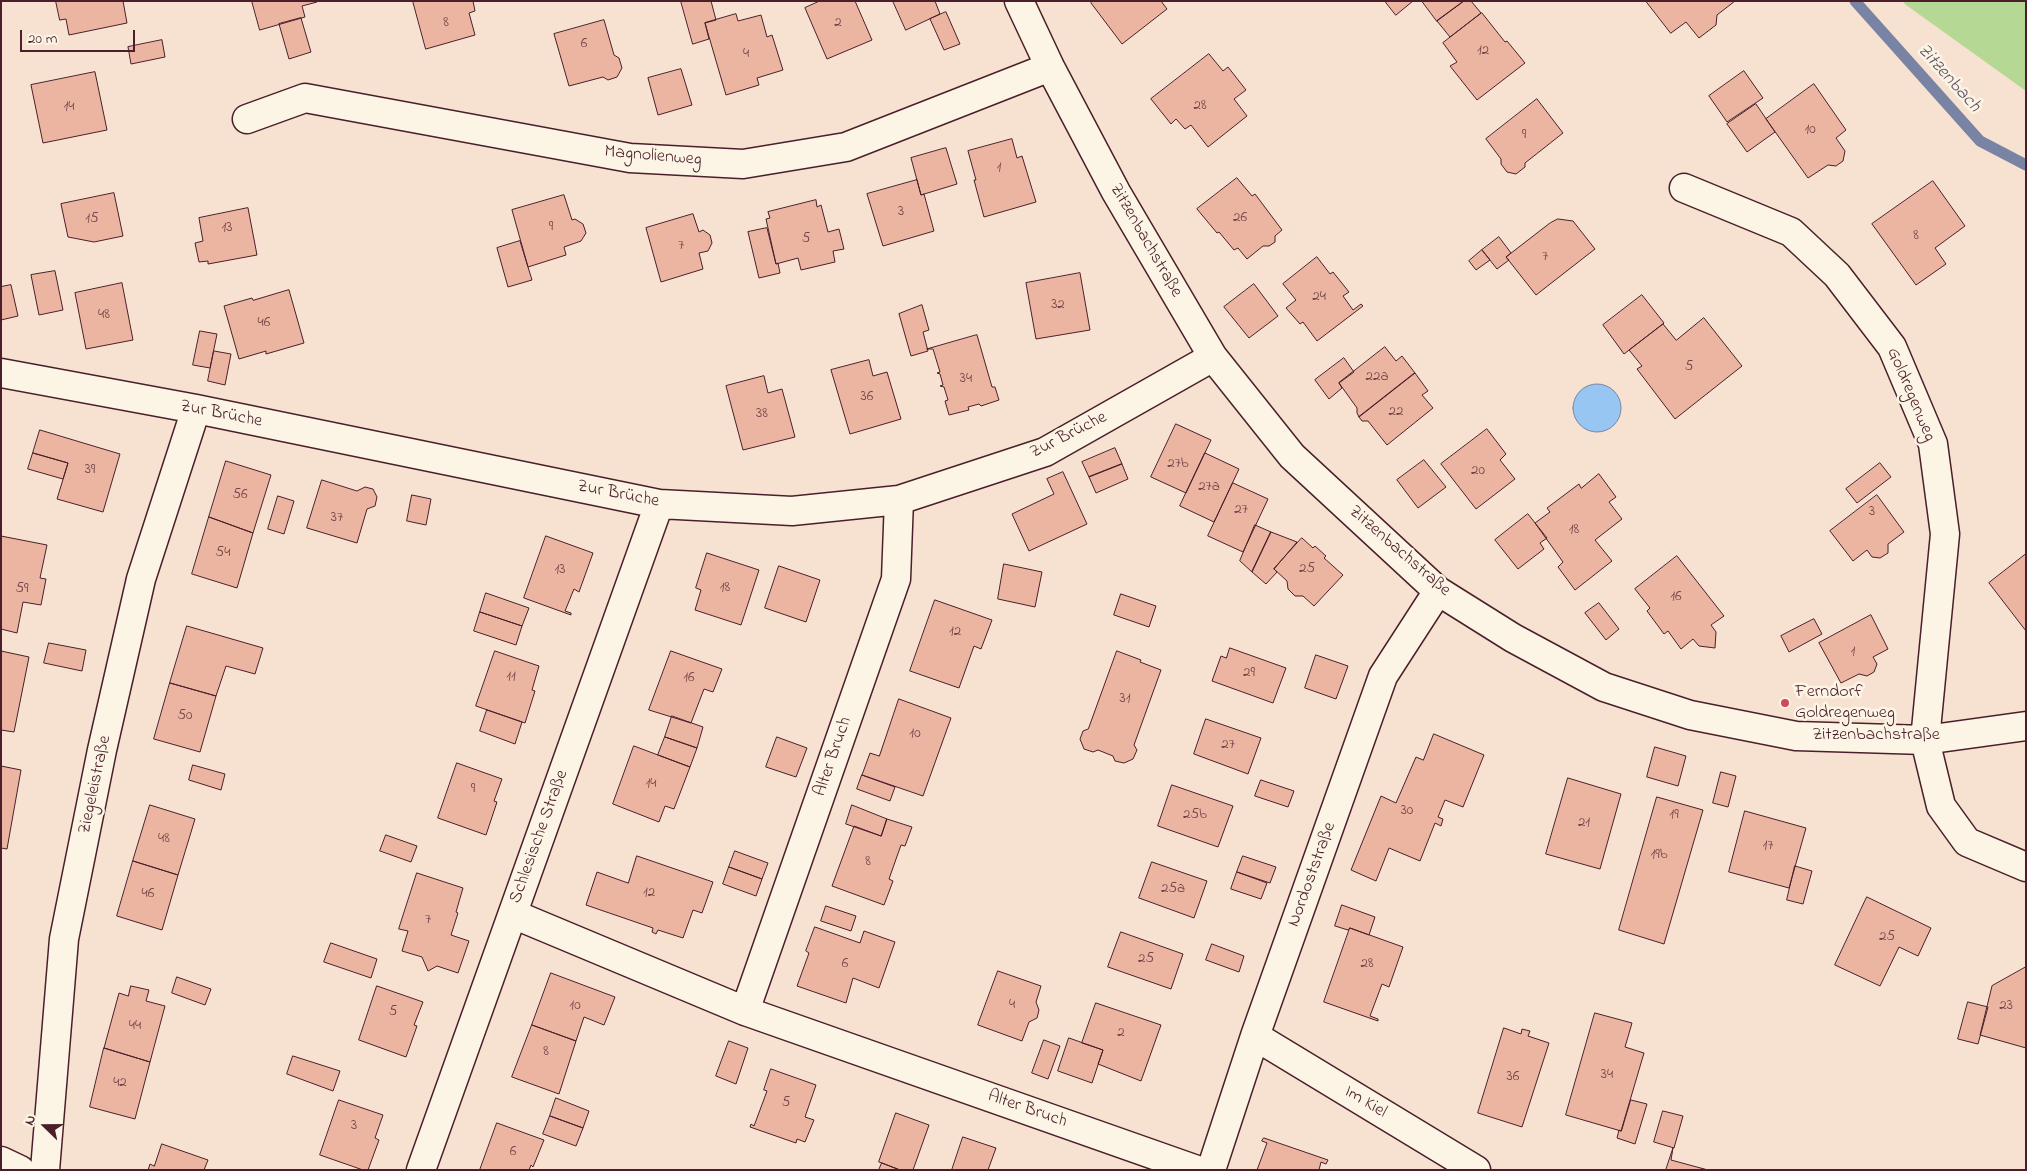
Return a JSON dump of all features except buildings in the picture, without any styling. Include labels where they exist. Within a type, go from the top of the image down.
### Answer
[{"type":"street","name":"Zitzenbachstraße","points":[[1019,1],[1050,67],[1116,192],[1213,357],[1292,456],[1438,591],[1513,638],[1604,687],[1690,715],[1796,736],[1926,740],[2026,726]]},
{"type":"street","name":"Magnolienweg","points":[[247,118],[305,98],[630,158],[743,164],[846,147],[1050,67]]},
{"type":"street","name":"Goldregenweg","points":[[1684,188],[1791,232],[1837,275],[1892,347],[1933,444],[1945,534],[1926,740]]},
{"type":"street","name":"Zur Brüche","points":[[1,373],[196,409],[659,504],[792,511],[899,500],[1045,452],[1213,357]]},
{"type":"street","name":"Ziegeleistraße","points":[[45,1170],[64,940],[102,750],[142,579],[196,409]]},
{"type":"street","name":"Alter Bruch","points":[[745,1011],[896,579],[899,500]]},
{"type":"street","name":"Schlesische Straße","points":[[421,1170],[659,504]]},
{"type":"street","name":"Nordoststraße","points":[[1211,1170],[1255,1036],[1383,676],[1438,591]]},
{"type":"street","points":[[1926,740],[1941,806],[1966,842],[2026,867]]},
{"type":"street","name":"Alter Bruch","points":[[513,914],[745,1011],[1197,1170]]},
{"type":"street","name":"Im Kiel","points":[[1255,1036],[1476,1170]]},
{"type":"street","points":[[1,1161],[20,1170]]},
{"type":"green space","points":[[1902,1],[2026,1],[2026,91],[1906,5]]},
{"type":"water","points":[[1592,384],[1602,384],[1614,391],[1621,403],[1621,413],[1614,425],[1602,432],[1592,432],[1584,428],[1577,421],[1573,413],[1573,403],[1577,395],[1584,388]]},
{"type":"waterway","name":"Zitzenbach","points":[[1855,1],[1980,141],[2026,165]]},
{"type":"place","name":"Ferndorf Goldregenweg","points":[[1785,703]]}]
